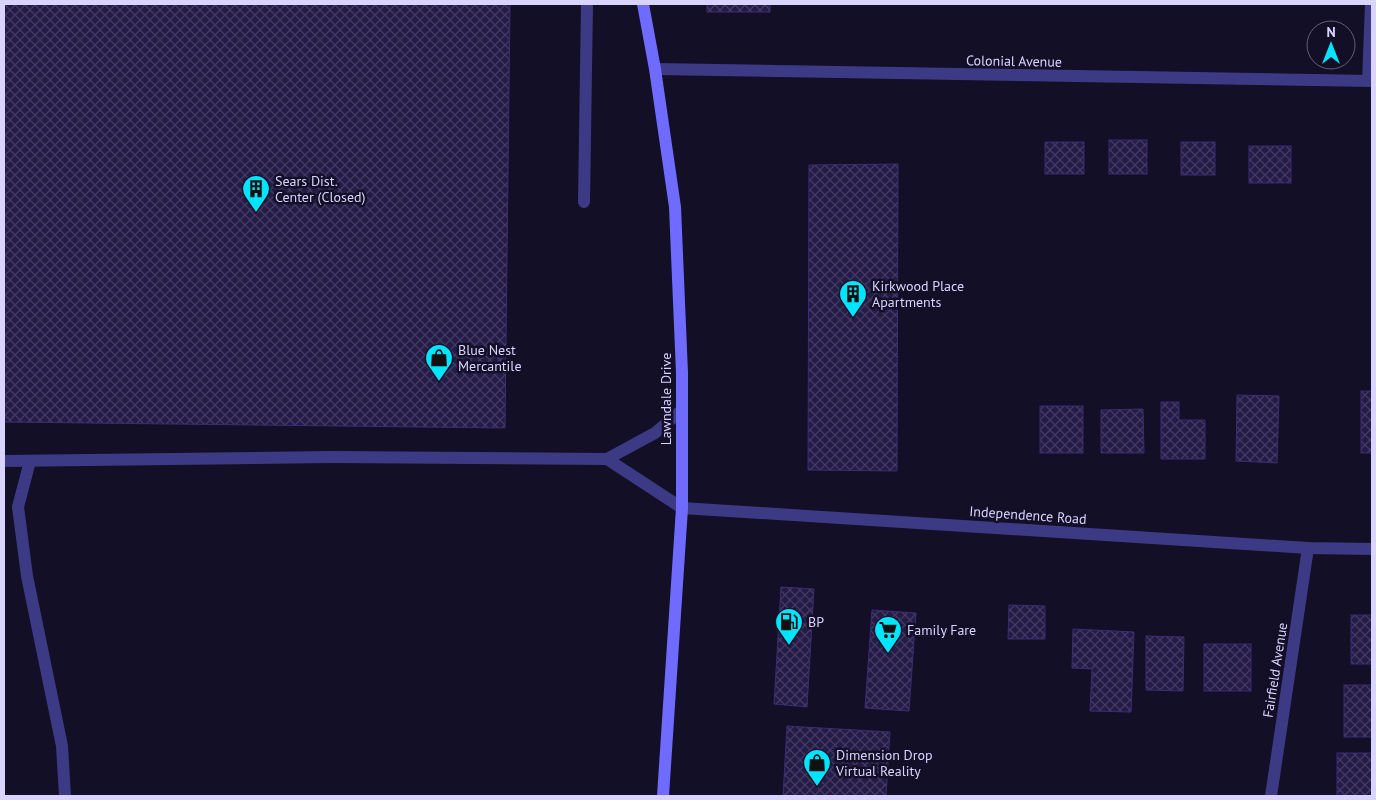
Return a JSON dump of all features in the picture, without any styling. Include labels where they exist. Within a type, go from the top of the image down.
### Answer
[{"type":"main road","name":"Lawndale Drive","points":[[643,4],[655,69],[675,207],[682,410],[682,508],[663,796]]},
{"type":"street","points":[[584,202],[588,4]]},
{"type":"street","points":[[1370,81],[1371,4]]},
{"type":"street","name":"Colonial Avenue","points":[[655,69],[1370,81]]},
{"type":"street","points":[[4,461],[332,457],[607,458],[655,433],[682,410]]},
{"type":"street","points":[[607,458],[682,508]]},
{"type":"street","points":[[30,461],[18,507],[27,576],[62,746],[65,796]]},
{"type":"street","name":"Independence Road","points":[[682,508],[1308,548],[1372,549]]},
{"type":"street","name":"Fairfield Avenue","points":[[1271,796],[1308,548]]},
{"type":"building","name":"Sears Dist. Center (Closed)","points":[[4,4],[510,4],[505,428],[4,422]]},
{"type":"building","points":[[707,4],[770,4],[770,12],[707,12]]},
{"type":"building","points":[[1109,140],[1147,140],[1147,174],[1109,174]]},
{"type":"building","points":[[1045,142],[1084,142],[1084,174],[1045,174]]},
{"type":"building","points":[[1181,142],[1215,142],[1215,175],[1181,175]]},
{"type":"building","points":[[1249,146],[1291,146],[1291,183],[1249,183]]},
{"type":"building","name":"Kirkwood Place Apartments","points":[[898,164],[897,471],[808,470],[809,165]]},
{"type":"building","points":[[1361,391],[1372,391],[1372,453],[1361,453]]},
{"type":"building","points":[[1237,395],[1279,396],[1277,463],[1236,461]]},
{"type":"building","points":[[1161,402],[1179,402],[1179,420],[1205,420],[1205,459],[1161,459]]},
{"type":"building","points":[[1040,406],[1083,406],[1083,453],[1040,453]]},
{"type":"building","points":[[1143,409],[1144,453],[1101,453],[1101,410]]},
{"type":"building","points":[[781,587],[814,589],[807,707],[774,704]]},
{"type":"building","points":[[1009,605],[1045,606],[1045,639],[1008,639]]},
{"type":"building","points":[[872,610],[916,613],[909,711],[865,708]]},
{"type":"building","points":[[1351,615],[1372,615],[1372,664],[1351,664]]},
{"type":"building","points":[[1073,629],[1134,632],[1131,712],[1090,711],[1092,669],[1072,668]]},
{"type":"building","points":[[1146,636],[1184,637],[1183,691],[1146,690]]},
{"type":"building","points":[[1204,644],[1251,644],[1251,691],[1204,691]]},
{"type":"building","points":[[1344,685],[1372,685],[1372,737],[1344,737]]},
{"type":"building","points":[[787,726],[890,732],[886,796],[783,796]]},
{"type":"building","points":[[1337,753],[1372,753],[1372,796],[1337,796]]},
{"type":"place","name":"Sears Dist. Center (Closed)","points":[[256,213]]},
{"type":"place","name":"Kirkwood Place Apartments","points":[[853,318]]},
{"type":"place","name":"Blue Nest Mercantile","points":[[439,382]]},
{"type":"place","name":"BP","points":[[789,646]]},
{"type":"place","name":"Family Fare","points":[[888,654]]},
{"type":"place","name":"Dimension Drop Virtual Reality","points":[[817,787]]}]
